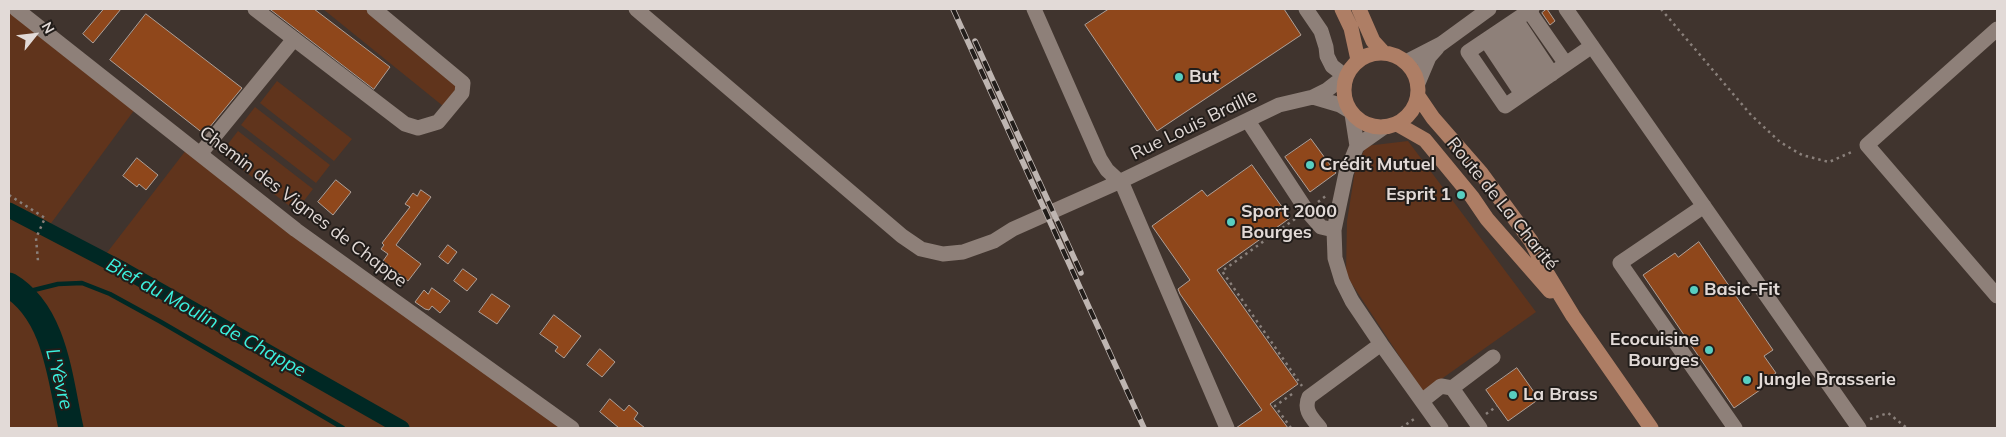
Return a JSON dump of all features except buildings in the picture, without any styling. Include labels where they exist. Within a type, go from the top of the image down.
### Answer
[{"type":"main road","points":[[1342,9],[1351,28],[1358,60]]},
{"type":"main road","points":[[1359,9],[1373,41],[1383,52]]},
{"type":"main road","points":[[1383,52],[1395,55],[1406,62],[1414,71],[1418,90],[1411,112],[1390,126],[1371,126],[1359,121],[1351,113],[1343,94],[1345,76],[1350,67],[1358,60],[1370,54],[1383,52]]},
{"type":"main road","name":"Route de La Charité","points":[[1418,90],[1433,118],[1481,173],[1531,241],[1548,276],[1573,316],[1651,428]]},
{"type":"main road","name":"Route de La Charité","points":[[1390,126],[1425,140],[1505,240],[1573,316]]},
{"type":"street","name":"Chemin des Vignes de Chappe","points":[[16,9],[296,230],[572,428]]},
{"type":"street","points":[[255,9],[406,124],[418,128],[438,122],[462,93],[463,83],[374,9]]},
{"type":"street","name":"Rue Louis Braille","points":[[636,9],[902,236],[922,249],[943,254],[963,252],[994,240],[1012,229],[1120,182],[1279,105],[1313,97],[1345,76]]},
{"type":"street","points":[[1034,9],[1100,159],[1107,170],[1120,182],[1227,428]]},
{"type":"street","points":[[1306,9],[1321,31],[1327,56],[1332,66],[1345,76]]},
{"type":"street","points":[[1406,62],[1441,44],[1489,9]]},
{"type":"street","points":[[1570,62],[1533,9],[1468,52],[1504,106],[1570,62],[1592,46]]},
{"type":"street","points":[[1566,9],[1859,428]]},
{"type":"street","points":[[1502,29],[1538,83]]},
{"type":"street","points":[[1502,29],[1538,83]]},
{"type":"street","points":[[1997,29],[1866,145],[1997,296]]},
{"type":"street","points":[[200,154],[294,39]]},
{"type":"street","points":[[1418,90],[1429,57],[1441,44]]},
{"type":"street","name":"Rue Louis Braille","points":[[1313,97],[1340,105],[1351,113]]},
{"type":"street","points":[[1351,113],[1357,146],[1346,173],[1340,197],[1334,230],[1335,258],[1342,281],[1352,301],[1441,428]]},
{"type":"street","points":[[1248,121],[1307,211],[1321,227],[1334,230]]},
{"type":"street","points":[[1357,146],[1390,126]]},
{"type":"street","points":[[1704,206],[1620,263],[1735,428]]},
{"type":"street","points":[[1320,428],[1308,411],[1306,404],[1309,397],[1381,344]]},
{"type":"street","points":[[1452,388],[1494,357]]},
{"type":"street","points":[[1422,401],[1441,386],[1452,388],[1480,428]]},
{"type":"path","points":[[1661,9],[1751,115],[1780,142],[1802,155],[1829,162],[1866,145]]},
{"type":"path","points":[[1291,428],[1275,406],[1303,387],[1222,272],[1329,194],[1340,197]]},
{"type":"path","points":[[9,195],[44,218],[36,238],[38,261]]},
{"type":"path","points":[[1874,416],[1888,413],[1906,428]]},
{"type":"shaded area","points":[[9,9],[138,105],[49,226],[106,254],[190,145],[572,428],[9,428]]},
{"type":"shaded area","points":[[323,9],[367,9],[460,84],[443,106]]},
{"type":"shaded area","points":[[277,81],[352,139],[334,161],[260,103]]},
{"type":"shaded area","points":[[255,107],[330,165],[316,183],[241,125]]},
{"type":"shaded area","points":[[238,131],[313,189],[296,211],[221,153]]},
{"type":"shaded area","points":[[1408,141],[1536,312],[1423,392],[1346,275],[1347,221],[1355,171],[1366,146]]},
{"type":"waterway","name":"Bief du Moulin de Chappe","points":[[9,210],[124,270],[402,428]]},
{"type":"waterway","points":[[22,293],[58,284],[82,283],[110,294],[343,428]]},
{"type":"waterway","name":"L'Yèvre","points":[[9,285],[25,297],[37,312],[46,330],[54,349],[71,428]]},
{"type":"railway","points":[[953,9],[1144,428]]},
{"type":"railway","points":[[975,41],[1081,273]]},
{"type":"place","name":"But","points":[[1179,77]]},
{"type":"place","name":"Crédit Mutuel","points":[[1310,165]]},
{"type":"place","name":"Esprit 1","points":[[1461,195]]},
{"type":"place","name":"Sport 2000 Bourges","points":[[1231,222]]},
{"type":"place","name":"Basic-Fit","points":[[1694,290]]},
{"type":"place","name":"Ecocuisine Bourges","points":[[1709,350]]},
{"type":"place","name":"Jungle Brasserie","points":[[1747,380]]},
{"type":"place","name":"La Brass","points":[[1513,395]]}]
